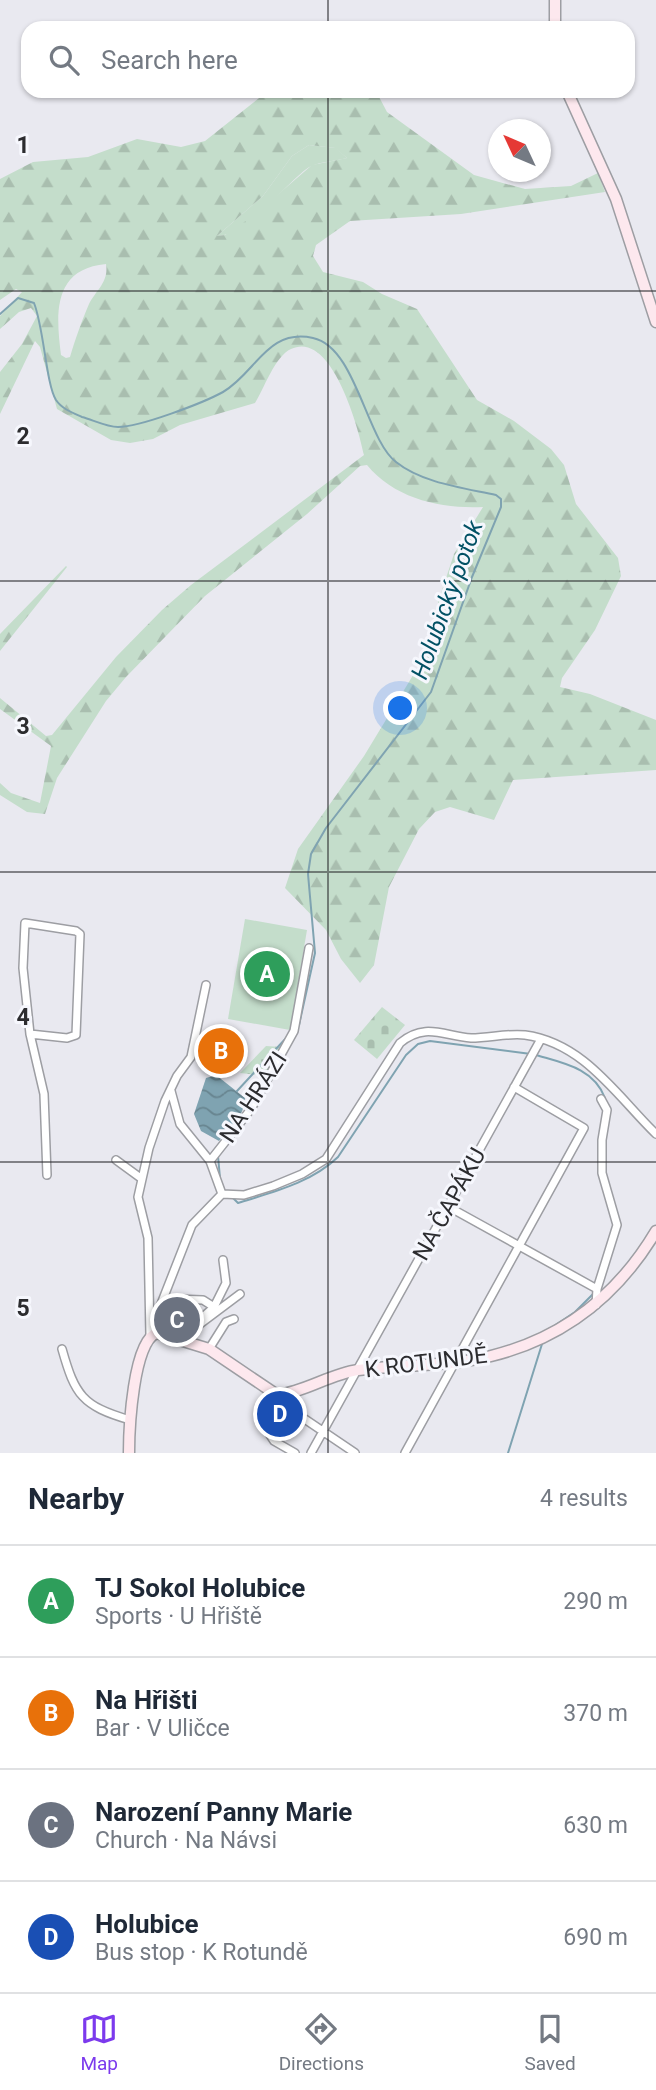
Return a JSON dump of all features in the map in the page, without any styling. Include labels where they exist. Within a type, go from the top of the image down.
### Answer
[{"type":"street","points":[[555,0],[555,21]]},
{"type":"street","points":[[570,98],[612,186],[656,322]]},
{"type":"street","points":[[30,1034],[67,1038],[76,1035],[80,934],[76,931],[25,923],[23,968],[30,1034],[44,1094],[47,1175]]},
{"type":"street","name":"NA HRÁZI","points":[[210,1161],[251,1109],[294,1031],[309,948]]},
{"type":"street","points":[[149,1335],[148,1238],[138,1197],[149,1148],[177,1076],[191,1057],[206,985]]},
{"type":"street","points":[[129,1453],[130,1420],[144,1343],[192,1225],[222,1194],[244,1195],[273,1186],[302,1174],[326,1159],[392,1054],[407,1036],[429,1030],[471,1038],[509,1034],[541,1039],[566,1048],[589,1065],[656,1134]]},
{"type":"street","name":"NA ČAPÁKU","points":[[311,1453],[541,1039]]},
{"type":"street","points":[[405,1453],[583,1128],[514,1087]]},
{"type":"street","name":"NA HRÁZI","points":[[172,1091],[180,1124],[210,1161],[222,1194]]},
{"type":"street","points":[[596,1306],[597,1289],[617,1225],[602,1173],[602,1140],[607,1110],[601,1099]]},
{"type":"street","points":[[116,1160],[142,1180]]},
{"type":"street","points":[[447,1206],[597,1289]]},
{"type":"street","name":"K ROTUNDĚ","points":[[277,1395],[294,1392],[334,1375],[357,1370],[491,1356],[542,1338],[569,1325],[596,1306],[626,1276],[656,1231]]},
{"type":"street","points":[[178,1339],[196,1326],[214,1307],[226,1283],[223,1260]]},
{"type":"street","points":[[196,1326],[208,1321],[240,1294]]},
{"type":"street","points":[[155,1315],[175,1299],[203,1300],[214,1307]]},
{"type":"street","points":[[209,1349],[226,1322],[234,1319]]},
{"type":"street","points":[[149,1335],[157,1333],[209,1349],[355,1453]]},
{"type":"street","points":[[62,1349],[74,1388],[93,1405],[130,1420]]},
{"type":"street","points":[[294,1392],[268,1432],[274,1441],[295,1453]]},
{"type":"green space","points":[[259,98],[380,98],[387,112],[474,175],[488,179],[488,182],[500,182],[525,189],[571,186],[598,173],[605,192],[461,214],[350,221],[316,245],[313,256],[323,272],[363,282],[382,294],[417,309],[477,400],[514,421],[551,449],[564,465],[576,504],[618,558],[621,576],[595,630],[562,678],[560,687],[590,694],[656,720],[656,770],[513,780],[494,820],[450,807],[435,812],[419,829],[389,887],[374,965],[360,983],[341,959],[326,930],[285,888],[298,849],[364,756],[418,667],[438,614],[438,602],[454,554],[483,507],[451,506],[420,500],[391,486],[367,465],[360,466],[307,514],[205,596],[126,677],[106,701],[57,778],[45,814],[27,812],[0,795],[0,783],[11,793],[40,803],[51,746],[0,709],[0,698],[46,736],[52,735],[116,657],[162,610],[191,585],[364,455],[350,405],[341,385],[331,367],[319,354],[306,347],[291,349],[280,358],[255,403],[180,425],[153,439],[130,443],[111,440],[57,409],[40,347],[35,341],[0,414],[0,372],[22,344],[37,316],[31,308],[19,312],[0,329],[0,316],[22,292],[16,289],[0,300],[0,179],[33,162],[88,157],[137,139],[181,147],[205,141]],"holes":[[[309,145],[335,148],[347,158],[312,165],[253,216],[225,235],[217,236],[263,196],[292,156]],[[106,264],[106,276],[89,304],[70,357],[66,358],[61,355],[59,340],[61,296],[75,275],[88,268]]]},
{"type":"green space","points":[[309,145],[336,148],[347,158],[309,167],[238,229],[217,236],[263,196],[292,156]]},
{"type":"green space","points":[[67,567],[0,651],[0,634]]},
{"type":"green space","points":[[245,919],[307,930],[290,1030],[228,1019]]},
{"type":"green space","points":[[382,1007],[405,1025],[377,1059],[354,1040]]},
{"type":"green space","points":[[266,1046],[281,1047],[267,1076],[240,1073]]},
{"type":"water","points":[[216,1075],[245,1098],[239,1117],[219,1141],[201,1131],[194,1114],[206,1078]]},
{"type":"waterway","name":"Holubický potok","points":[[0,314],[18,298],[34,303],[56,400],[75,414],[114,427],[156,419],[214,397],[234,384],[273,346],[297,337],[313,338],[328,345],[340,358],[376,434],[396,462],[431,480],[496,495],[501,499],[501,507],[472,577],[431,692],[326,828],[311,854],[308,874],[315,953],[299,1025]]},
{"type":"waterway","name":"Holubický potok","points":[[237,1091],[288,1036]]},
{"type":"waterway","name":"Holubický potok","points":[[232,1197],[238,1203],[291,1186],[316,1174],[338,1157],[406,1055],[418,1044],[430,1041],[531,1054]]},
{"type":"waterway","name":"Holubický potok","points":[[536,1055],[567,1064],[585,1073],[600,1088],[605,1098]]},
{"type":"waterway","name":"Holubický potok","points":[[218,1156],[220,1178]]},
{"type":"waterway","name":"Holubický potok","points":[[551,1328],[575,1312],[593,1294]]},
{"type":"waterway","name":"Holubický potok","points":[[508,1453],[542,1344]]},
{"type":"place","name":"TJ Sokol Holubice","points":[[267,974]]},
{"type":"place","name":"Na Hřišti","points":[[221,1051]]},
{"type":"place","name":"Narození Panny Marie","points":[[177,1320]]},
{"type":"place","name":"Holubice","points":[[280,1414]]}]
